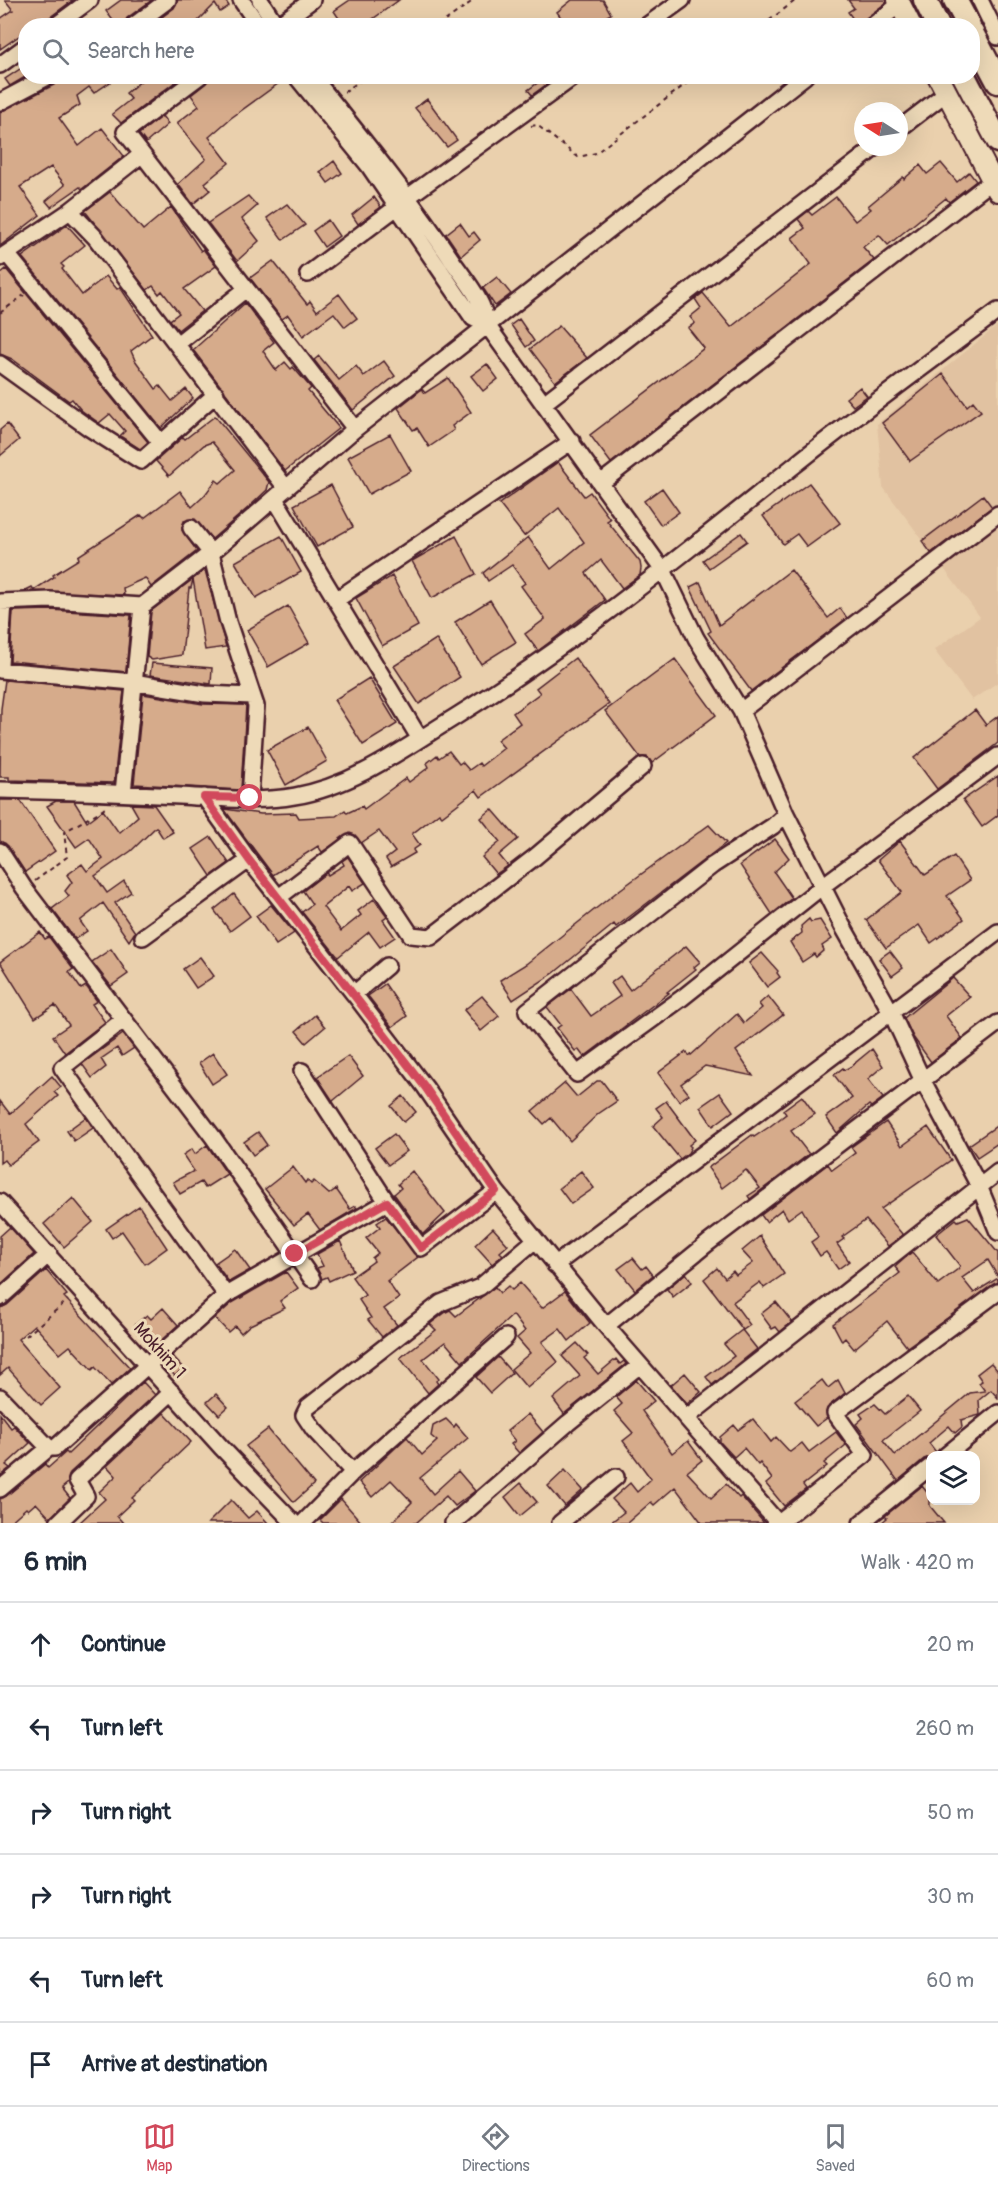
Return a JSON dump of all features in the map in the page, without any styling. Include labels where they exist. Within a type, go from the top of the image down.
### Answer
[{"type":"highway","points":[[925,0],[934,18]]},
{"type":"highway","points":[[955,0],[965,18]]},
{"type":"highway","points":[[980,48],[998,82]]},
{"type":"highway","points":[[968,84],[998,141]]},
{"type":"main road","points":[[899,2],[908,18]]},
{"type":"main road","points":[[942,85],[995,186]]},
{"type":"street","points":[[66,18],[90,0]]},
{"type":"street","points":[[144,18],[168,0]]},
{"type":"street","points":[[241,0],[253,18]]},
{"type":"street","points":[[260,0],[272,18]]},
{"type":"street","points":[[288,18],[312,0]]},
{"type":"street","points":[[657,18],[682,0]]},
{"type":"street","points":[[980,0],[998,38]]},
{"type":"street","points":[[881,18],[899,2]]},
{"type":"street","points":[[0,65],[18,52]]},
{"type":"street","points":[[0,102],[34,84]]},
{"type":"street","points":[[189,84],[125,132],[355,429]]},
{"type":"street","points":[[302,84],[369,166],[403,202]]},
{"type":"street","points":[[318,84],[403,202],[473,318],[487,326],[602,482],[664,572],[696,638],[741,711],[786,814],[824,885],[842,926],[891,1012],[923,1081],[979,1186],[998,1232]]},
{"type":"street","points":[[308,274],[564,84]]},
{"type":"street","points":[[252,696],[205,694],[133,682],[0,667],[2,602],[50,600],[142,606],[212,553],[355,429],[795,84]]},
{"type":"street","points":[[908,120],[942,85]]},
{"type":"street","points":[[141,155],[70,211],[4,256],[34,288],[161,443]]},
{"type":"street","points":[[544,404],[864,156]]},
{"type":"street","points":[[602,482],[995,186]]},
{"type":"street","points":[[70,211],[95,237],[285,488]]},
{"type":"street","points":[[177,344],[246,289]]},
{"type":"street","points":[[0,790],[100,791],[250,798],[295,796],[345,781],[420,739],[521,676],[664,572],[796,463],[998,310]]},
{"type":"street","points":[[2,369],[141,461],[216,394]]},
{"type":"street","points":[[336,600],[572,441]]},
{"type":"street","points":[[275,499],[420,739]]},
{"type":"street","points":[[741,711],[998,514]]},
{"type":"street","points":[[191,528],[212,553],[228,622],[256,706],[250,798]]},
{"type":"street","points":[[123,793],[142,606]]},
{"type":"street","points":[[786,814],[773,826],[713,865],[527,1011],[577,1074],[682,998],[824,885],[998,756]]},
{"type":"street","points":[[279,897],[350,843],[411,935],[431,937],[535,857],[643,766]]},
{"type":"street","points":[[204,797],[249,860],[425,1087],[496,1191],[534,1240],[778,1523],[865,1455],[835,1413],[998,1292]]},
{"type":"street","points":[[0,851],[24,888],[213,1137],[312,1280]]},
{"type":"street","points":[[143,937],[249,860]]},
{"type":"street","points":[[555,1264],[998,932]]},
{"type":"street","points":[[354,994],[387,966]]},
{"type":"street","points":[[123,1020],[62,1068],[226,1295]]},
{"type":"street","points":[[606,1326],[708,1243],[998,1023]]},
{"type":"street","points":[[302,1071],[387,1202],[421,1248],[496,1191]]},
{"type":"street","points":[[686,1418],[998,1172]]},
{"type":"street","name":"Mokhim 1","points":[[0,1202],[294,1523]]},
{"type":"street","points":[[0,1489],[49,1448],[55,1448],[226,1295],[387,1202]]},
{"type":"street","points":[[353,1472],[314,1430],[304,1415],[308,1407],[441,1304],[480,1287],[534,1240]]},
{"type":"street","points":[[0,1298],[49,1254]]},
{"type":"street","points":[[303,1523],[353,1472],[506,1337]]},
{"type":"street","points":[[453,1523],[568,1423],[640,1365]]},
{"type":"street","points":[[58,1523],[86,1496],[77,1480],[172,1392]]},
{"type":"street","points":[[0,1397],[49,1448]]},
{"type":"street","points":[[950,1451],[998,1413]]},
{"type":"street","points":[[861,1523],[926,1470]]},
{"type":"street","points":[[560,1523],[616,1477]]},
{"type":"path","points":[[449,18],[474,0]]},
{"type":"path","points":[[772,18],[796,0]]},
{"type":"path","points":[[332,101],[356,84]]},
{"type":"path","points":[[528,126],[537,125],[578,157],[596,153],[686,84]]},
{"type":"path","points":[[0,313],[34,288]]},
{"type":"path","points":[[24,888],[67,857],[64,832],[104,809],[100,791]]},
{"type":"path","points":[[26,1336],[79,1290]]},
{"type":"shaded area","points":[[998,325],[998,682],[972,700],[934,650],[980,617],[883,487],[877,424]]},
{"type":"building","points":[[5,0],[73,0],[49,18],[18,18],[18,37],[0,49],[0,19],[13,10]]},
{"type":"building","points":[[121,0],[152,0],[127,18],[111,18],[106,11]]},
{"type":"building","points":[[178,0],[225,0],[229,6],[220,12],[215,4],[201,18],[161,18],[174,8]]},
{"type":"building","points":[[350,0],[399,0],[374,18],[339,18],[334,11]]},
{"type":"building","points":[[572,0],[603,0],[611,14],[607,16],[609,18],[561,18],[557,12]]},
{"type":"building","points":[[848,0],[886,0],[887,2],[866,18],[852,18],[848,12],[854,8]]},
{"type":"building","points":[[18,70],[18,81],[10,86],[5,79]]},
{"type":"building","points":[[107,84],[94,93],[89,87],[77,96],[80,105],[59,118],[79,146],[102,128],[124,156],[82,189],[80,187],[51,207],[46,201],[65,185],[51,167],[20,187],[40,215],[0,246],[0,112],[54,85]]},
{"type":"building","points":[[137,84],[172,84],[121,123],[112,114],[131,99],[126,93]]},
{"type":"building","points":[[205,84],[278,84],[209,137],[229,163],[205,183],[210,190],[193,204],[178,184],[206,159],[177,123],[199,106],[191,95]]},
{"type":"building","points":[[536,84],[547,84],[532,95],[528,90]]},
{"type":"building","points":[[427,99],[457,140],[447,147],[415,108]]},
{"type":"building","points":[[162,116],[168,124],[146,143],[139,134]]},
{"type":"building","points":[[334,161],[342,173],[328,183],[320,172]]},
{"type":"building","points":[[941,163],[957,182],[969,172],[976,181],[949,202],[946,198],[888,245],[879,235],[863,247],[874,260],[611,463],[590,435],[704,348],[688,328],[695,323],[690,317],[701,308],[695,299],[703,293],[731,327],[811,264],[792,238],[805,228],[798,219],[808,211],[812,215],[836,197],[855,221],[871,209],[868,206],[920,165],[927,174]]},
{"type":"building","points":[[110,192],[143,230],[171,207],[201,251],[203,249],[216,266],[184,289],[202,311],[178,330],[170,320],[179,313],[162,291],[159,294],[153,286],[147,290],[85,211]]},
{"type":"building","points":[[248,196],[257,206],[242,219],[259,241],[237,261],[208,223]]},
{"type":"building","points":[[374,197],[381,207],[358,224],[352,215]]},
{"type":"building","points":[[287,204],[305,225],[283,240],[267,218]]},
{"type":"building","points":[[328,220],[339,236],[324,247],[313,231]]},
{"type":"building","points":[[460,223],[469,236],[474,232],[480,240],[461,256],[446,234]]},
{"type":"building","points":[[67,225],[85,245],[61,264],[64,267],[62,269],[82,295],[106,276],[117,289],[120,287],[152,335],[131,351],[135,360],[156,389],[160,386],[172,401],[186,389],[193,398],[161,428],[22,257]]},
{"type":"building","points":[[273,261],[307,304],[310,301],[317,311],[339,294],[357,318],[345,327],[334,313],[303,336],[288,315],[282,319],[250,278]]},
{"type":"building","points":[[6,269],[148,442],[140,449],[120,436],[125,431],[110,414],[99,423],[81,410],[72,399],[69,401],[12,359],[0,354],[0,274]]},
{"type":"building","points":[[497,277],[511,294],[495,306],[483,288]]},
{"type":"building","points":[[245,303],[274,342],[263,351],[276,370],[285,362],[291,369],[293,367],[311,388],[308,391],[339,428],[285,471],[193,350]]},
{"type":"building","points":[[519,319],[534,341],[526,347],[511,325]]},
{"type":"building","points":[[559,326],[587,358],[555,382],[530,349]]},
{"type":"building","points":[[319,356],[339,380],[356,366],[364,376],[384,361],[395,376],[353,410],[314,360]]},
{"type":"building","points":[[487,364],[498,379],[483,391],[471,376]]},
{"type":"building","points":[[943,374],[967,406],[973,401],[981,411],[910,461],[882,423]]},
{"type":"building","points":[[448,378],[471,412],[452,426],[454,430],[429,447],[417,428],[413,430],[398,408],[422,389],[425,393]]},
{"type":"building","points":[[860,387],[867,396],[853,406],[846,398]]},
{"type":"building","points":[[215,416],[269,482],[267,490],[249,507],[212,539],[195,519],[184,521],[182,530],[197,551],[151,587],[145,578],[123,588],[124,595],[24,591],[32,587],[34,590],[79,559],[78,556],[141,515],[144,518],[180,491],[192,507],[216,480],[220,483],[235,470],[212,442],[204,445],[169,476],[156,461],[183,437],[185,439]]},
{"type":"building","points":[[7,424],[19,440],[0,456],[0,430]]},
{"type":"building","points":[[390,434],[411,471],[369,494],[348,457]]},
{"type":"building","points":[[558,462],[584,496],[590,492],[610,519],[607,521],[640,562],[641,568],[640,575],[622,588],[601,560],[586,573],[605,600],[538,651],[525,634],[545,619],[521,586],[525,583],[512,565],[488,581],[483,573],[528,537],[551,569],[584,542],[559,508],[524,536],[499,504]]},
{"type":"building","points":[[809,483],[840,523],[807,547],[797,534],[783,544],[763,516]]},
{"type":"building","points":[[331,485],[353,527],[317,547],[294,505]]},
{"type":"building","points":[[662,488],[679,512],[661,525],[644,501]]},
{"type":"building","points":[[983,495],[992,507],[931,553],[922,541]]},
{"type":"building","points":[[741,533],[747,541],[709,568],[703,560]]},
{"type":"building","points":[[281,536],[301,572],[256,598],[235,562]]},
{"type":"building","points":[[456,536],[476,574],[432,598],[412,561]]},
{"type":"building","points":[[205,570],[226,647],[205,650],[193,579]]},
{"type":"building","points":[[791,570],[828,618],[840,608],[847,618],[751,691],[708,633],[711,631],[690,587],[700,582],[719,625]]},
{"type":"building","points":[[392,576],[418,626],[382,646],[356,598]]},
{"type":"building","points":[[193,579],[191,588],[189,588],[182,655],[152,660],[147,657],[151,611]]},
{"type":"building","points":[[490,600],[516,642],[481,664],[455,622]]},
{"type":"building","points":[[288,606],[309,643],[268,667],[247,630]]},
{"type":"building","points":[[50,610],[131,615],[126,672],[10,661],[13,611]]},
{"type":"building","points":[[436,639],[460,677],[419,704],[394,666]]},
{"type":"building","points":[[575,658],[609,704],[481,797],[476,790],[442,816],[439,813],[412,834],[420,845],[413,850],[415,853],[391,867],[386,859],[395,852],[379,831],[361,843],[355,835],[350,833],[322,852],[318,846],[273,875],[224,809],[261,814],[296,813],[299,818],[336,816],[345,810],[347,813],[362,806],[364,809],[406,778],[409,782],[429,767],[427,763],[437,755],[439,758],[449,751],[459,764],[462,762],[469,770],[479,763],[481,766],[504,748],[497,740],[520,723],[513,713],[540,693],[536,688]]},
{"type":"building","points":[[675,659],[716,715],[652,763],[647,757],[640,757],[605,711]]},
{"type":"building","points":[[152,663],[212,668],[211,684],[150,675]]},
{"type":"building","points":[[369,678],[397,724],[363,745],[334,700]]},
{"type":"building","points":[[5,680],[124,691],[114,783],[9,780],[9,777],[0,777],[1,709]]},
{"type":"building","points":[[143,694],[203,704],[246,705],[241,790],[134,784]]},
{"type":"building","points":[[975,710],[986,725],[998,716],[998,743],[937,789],[914,758]]},
{"type":"building","points":[[308,727],[327,761],[286,785],[267,750]]},
{"type":"building","points":[[998,776],[998,815],[982,827],[963,800]]},
{"type":"building","points":[[0,800],[20,800],[55,851],[25,872],[8,846],[0,841]]},
{"type":"building","points":[[56,801],[74,801],[87,822],[103,810],[119,833],[138,816],[131,804],[154,805],[173,832],[163,838],[156,827],[131,851],[95,876],[107,893],[124,881],[131,892],[115,903],[135,932],[129,941],[103,903],[80,921],[87,931],[75,939],[52,909],[69,896],[65,891],[72,882],[67,875],[82,864],[87,871],[103,859],[89,838],[76,847],[47,806]]},
{"type":"building","points":[[492,809],[518,839],[499,855],[508,866],[496,874],[482,857],[500,842],[481,818]]},
{"type":"building","points":[[709,825],[726,843],[616,927],[614,924],[554,973],[513,1000],[500,980],[526,964],[618,891]]},
{"type":"building","points":[[211,837],[229,863],[211,876],[193,849]]},
{"type":"building","points":[[775,839],[789,858],[774,872],[792,898],[772,914],[740,865]]},
{"type":"building","points":[[900,841],[925,875],[954,856],[970,880],[947,896],[964,919],[931,943],[919,925],[886,948],[866,920],[902,892],[878,860]]},
{"type":"building","points":[[348,857],[365,883],[352,891],[349,886],[323,907],[341,931],[361,915],[358,911],[374,899],[387,917],[383,920],[395,937],[380,947],[369,932],[338,957],[302,912],[312,904],[303,891],[326,873],[328,875],[344,865],[342,861]]},
{"type":"building","points":[[234,894],[250,916],[230,931],[214,910]]},
{"type":"building","points":[[271,905],[294,933],[276,945],[256,916]]},
{"type":"building","points":[[809,919],[811,922],[820,920],[832,939],[822,946],[824,950],[816,957],[814,954],[802,962],[790,942],[802,933],[801,926]]},
{"type":"building","points":[[40,932],[45,939],[49,937],[73,969],[69,972],[81,989],[86,986],[97,1001],[92,1004],[105,1022],[65,1053],[53,1036],[69,1025],[55,1005],[35,1018],[0,962]]},
{"type":"building","points":[[686,946],[700,962],[694,967],[696,969],[667,992],[669,993],[584,1057],[578,1049],[575,1051],[557,1028],[561,1025],[547,1007],[571,989],[591,1016],[620,996],[611,983],[620,976],[630,990]]},
{"type":"building","points":[[111,949],[128,974],[111,986],[92,962]]},
{"type":"building","points":[[890,951],[903,968],[892,976],[879,959]]},
{"type":"building","points":[[762,953],[778,971],[780,977],[767,987],[749,963]]},
{"type":"building","points":[[200,957],[214,976],[196,988],[183,969]]},
{"type":"building","points":[[953,978],[970,997],[946,1016],[962,1038],[931,1062],[913,1037],[904,1018]]},
{"type":"building","points":[[385,984],[407,1016],[392,1027],[368,996]]},
{"type":"building","points":[[482,996],[499,1016],[481,1031],[464,1010]]},
{"type":"building","points":[[768,996],[783,1015],[736,1051],[753,1076],[705,1066],[681,1084],[689,1094],[679,1101],[658,1073],[686,1052],[690,1056],[737,1014],[744,1023],[762,1008],[759,1004]]},
{"type":"building","points":[[315,1015],[325,1027],[306,1043],[296,1031]]},
{"type":"building","points":[[123,1034],[134,1048],[122,1056],[117,1048],[101,1059],[106,1067],[92,1078],[82,1064]]},
{"type":"building","points":[[872,1049],[883,1066],[868,1079],[883,1098],[871,1107],[869,1105],[837,1133],[826,1117],[852,1098],[834,1075],[843,1068],[844,1070],[850,1067]]},
{"type":"building","points":[[213,1053],[227,1074],[212,1084],[199,1063]]},
{"type":"building","points":[[348,1056],[363,1076],[333,1101],[317,1077]]},
{"type":"building","points":[[52,1076],[61,1087],[54,1092],[58,1096],[26,1124],[39,1142],[8,1165],[4,1160],[0,1163],[0,1101],[10,1114]]},
{"type":"building","points":[[597,1081],[602,1081],[617,1101],[598,1114],[570,1141],[551,1118],[544,1124],[532,1111],[565,1083],[577,1097]]},
{"type":"building","points":[[720,1093],[733,1111],[713,1126],[700,1107]]},
{"type":"building","points":[[403,1096],[416,1112],[404,1122],[391,1106]]},
{"type":"building","points":[[802,1096],[815,1114],[791,1131],[809,1154],[750,1199],[748,1196],[760,1188],[746,1170],[722,1188],[708,1168],[752,1135],[754,1137],[786,1114],[783,1110]]},
{"type":"building","points":[[666,1101],[695,1140],[689,1145],[691,1147],[688,1153],[680,1159],[653,1126],[663,1117],[656,1108]]},
{"type":"building","points":[[86,1117],[93,1128],[74,1141],[67,1131]]},
{"type":"building","points":[[886,1122],[902,1146],[928,1127],[951,1160],[881,1209],[903,1235],[888,1246],[866,1220],[842,1237],[844,1239],[837,1244],[849,1261],[838,1269],[826,1252],[820,1256],[811,1242],[818,1237],[802,1209],[788,1219],[782,1209],[766,1222],[761,1215],[828,1164],[832,1170],[855,1153],[851,1147]]},
{"type":"building","points":[[998,1125],[998,1143],[977,1157],[969,1145]]},
{"type":"building","points":[[258,1132],[267,1145],[253,1155],[244,1142]]},
{"type":"building","points":[[394,1134],[407,1151],[388,1165],[375,1148]]},
{"type":"building","points":[[207,1145],[227,1174],[205,1188],[201,1182],[180,1194],[173,1182],[194,1171],[183,1155],[192,1149],[195,1154]]},
{"type":"building","points":[[293,1167],[305,1183],[307,1180],[311,1184],[314,1181],[329,1194],[336,1189],[350,1209],[355,1206],[357,1208],[320,1230],[308,1214],[294,1225],[265,1189]]},
{"type":"building","points":[[412,1171],[445,1213],[423,1234],[394,1194],[401,1188],[398,1184]]},
{"type":"building","points":[[581,1171],[594,1188],[571,1204],[559,1188]]},
{"type":"building","points":[[73,1198],[93,1222],[64,1247],[44,1224]]},
{"type":"building","points":[[139,1206],[167,1248],[145,1264],[122,1231],[112,1238],[106,1229]]},
{"type":"building","points":[[386,1217],[418,1257],[387,1281],[399,1298],[384,1309],[397,1325],[382,1337],[368,1320],[371,1318],[359,1300],[365,1295],[352,1277],[374,1261],[372,1258],[378,1253],[366,1238],[380,1227],[377,1223]]},
{"type":"building","points":[[968,1217],[998,1253],[998,1277],[988,1260],[962,1278],[974,1293],[998,1278],[998,1282],[907,1347],[887,1321],[854,1349],[845,1338],[842,1341],[833,1324],[900,1273],[895,1267],[912,1252],[938,1284],[958,1269],[960,1266],[936,1235],[956,1219],[958,1221]]},
{"type":"building","points":[[10,1227],[34,1254],[0,1285],[0,1236]]},
{"type":"building","points":[[493,1228],[508,1245],[500,1252],[503,1255],[492,1264],[475,1245]]},
{"type":"building","points":[[760,1236],[784,1274],[764,1288],[760,1282],[733,1302],[750,1325],[743,1330],[704,1279],[717,1268],[725,1278],[733,1271],[736,1275],[753,1263],[742,1251]]},
{"type":"building","points":[[340,1241],[353,1270],[329,1281],[327,1277],[322,1279],[317,1268],[323,1266],[317,1254]]},
{"type":"building","points":[[235,1249],[250,1270],[229,1282],[215,1263]]},
{"type":"building","points":[[633,1258],[642,1269],[646,1266],[653,1275],[635,1290],[618,1269]]},
{"type":"building","points":[[46,1270],[67,1295],[64,1297],[130,1368],[111,1385],[95,1367],[92,1370],[70,1346],[60,1354],[34,1325],[18,1339],[60,1388],[41,1405],[8,1368],[0,1375],[0,1308],[7,1305]]},
{"type":"building","points":[[286,1272],[298,1288],[280,1301],[285,1308],[250,1325],[241,1333],[235,1326],[228,1332],[215,1318],[232,1303]]},
{"type":"building","points":[[686,1273],[692,1282],[673,1297],[667,1289]]},
{"type":"building","points":[[520,1283],[542,1308],[565,1291],[590,1323],[569,1341],[560,1329],[542,1342],[558,1362],[527,1388],[511,1369],[530,1353],[517,1338],[525,1331],[513,1315],[462,1362],[445,1342],[423,1359],[439,1379],[436,1381],[438,1384],[428,1393],[400,1358],[436,1330],[430,1324],[446,1312],[450,1310],[456,1316],[495,1287],[500,1293],[508,1286],[512,1290]]},
{"type":"building","points":[[776,1302],[792,1322],[780,1332],[776,1327],[772,1329],[761,1314]]},
{"type":"building","points":[[163,1308],[178,1325],[152,1349],[135,1325],[147,1315],[151,1319]]},
{"type":"building","points":[[742,1330],[757,1349],[712,1385],[706,1377],[734,1356],[724,1344]]},
{"type":"building","points":[[577,1343],[588,1355],[584,1358],[598,1374],[616,1359],[620,1364],[624,1361],[626,1364],[564,1414],[553,1399],[580,1376],[562,1356]]},
{"type":"building","points":[[172,1356],[183,1368],[175,1376],[164,1364]]},
{"type":"building","points":[[498,1357],[512,1373],[490,1393],[476,1377]]},
{"type":"building","points":[[991,1363],[998,1371],[998,1398],[991,1390],[979,1400],[980,1415],[961,1420],[962,1427],[955,1433],[949,1426],[929,1443],[935,1451],[926,1451],[926,1458],[898,1481],[856,1424],[863,1418],[860,1414],[875,1404],[885,1414],[908,1396],[920,1411],[883,1440],[895,1455],[970,1393],[985,1391],[979,1383],[982,1381],[977,1374]]},
{"type":"building","points":[[685,1373],[701,1392],[687,1404],[671,1385]]},
{"type":"building","points":[[636,1380],[654,1401],[642,1411],[672,1453],[688,1441],[702,1460],[687,1472],[711,1498],[726,1484],[739,1498],[741,1496],[764,1523],[702,1523],[675,1487],[654,1505],[651,1502],[627,1523],[610,1523],[624,1512],[612,1499],[630,1483],[637,1492],[651,1479],[623,1441],[633,1433],[614,1411],[622,1404],[616,1397]]},
{"type":"building","points":[[822,1380],[828,1388],[838,1380],[845,1393],[829,1406],[827,1418],[816,1426],[795,1401]]},
{"type":"building","points":[[143,1382],[155,1395],[70,1473],[68,1483],[62,1488],[70,1498],[50,1518],[36,1503],[28,1510],[26,1508],[9,1523],[0,1523],[0,1499],[45,1464],[48,1468],[66,1452],[68,1454]]},
{"type":"building","points":[[216,1394],[228,1407],[219,1415],[207,1402]]},
{"type":"building","points":[[164,1413],[191,1442],[132,1498],[134,1500],[117,1516],[123,1523],[79,1523],[105,1499],[99,1492],[116,1476],[107,1466]]},
{"type":"building","points":[[0,1414],[11,1428],[14,1426],[30,1443],[6,1465],[10,1468],[0,1476]]},
{"type":"building","points":[[528,1414],[543,1432],[519,1453],[511,1444],[515,1441],[507,1431]]},
{"type":"building","points":[[446,1419],[454,1427],[456,1424],[468,1438],[420,1478],[433,1494],[458,1471],[475,1491],[455,1506],[446,1496],[416,1523],[391,1523],[412,1502],[391,1480],[372,1497],[359,1482],[407,1437],[422,1455],[437,1441],[431,1436],[433,1426]]},
{"type":"building","points":[[753,1419],[771,1442],[776,1437],[790,1452],[802,1443],[809,1452],[836,1432],[846,1445],[824,1463],[827,1466],[803,1485],[806,1489],[784,1506],[766,1484],[772,1479],[760,1463],[758,1465],[744,1448],[734,1457],[720,1442],[720,1437],[734,1425],[738,1430]]},
{"type":"building","points":[[268,1429],[314,1484],[294,1502],[246,1446]]},
{"type":"building","points":[[565,1470],[583,1490],[565,1506],[548,1486]]},
{"type":"building","points":[[521,1483],[537,1502],[520,1516],[505,1497]]},
{"type":"building","points":[[922,1486],[926,1491],[926,1505],[930,1505],[944,1523],[881,1523],[887,1518],[885,1516]]},
{"type":"building","points":[[341,1499],[362,1523],[323,1523],[320,1520]]},
{"type":"building","points":[[231,1500],[248,1518],[257,1511],[268,1523],[208,1523]]},
{"type":"route","points":[[250,798],[204,797],[249,860],[425,1087],[496,1191],[421,1248],[387,1202],[347,1227],[295,1254]]}]
